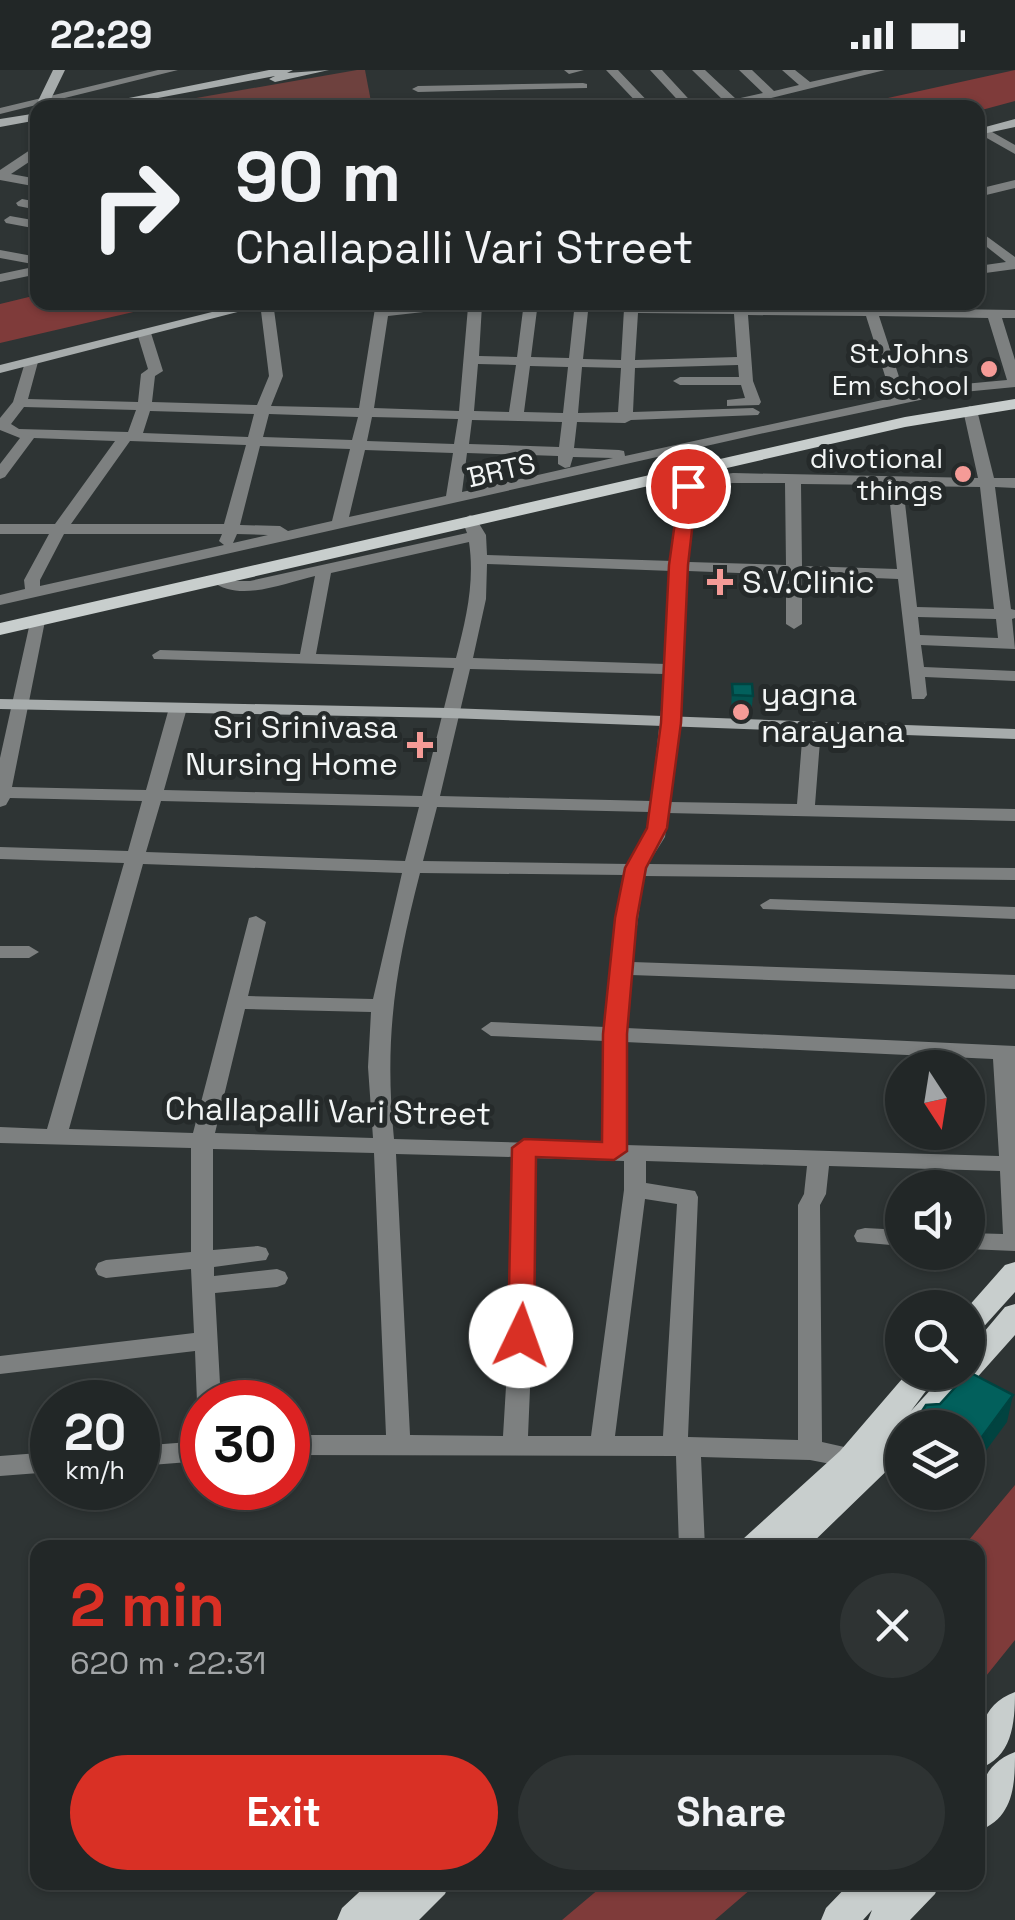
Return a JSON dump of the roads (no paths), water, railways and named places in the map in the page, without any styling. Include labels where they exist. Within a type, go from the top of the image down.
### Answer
[{"type":"main road","name":"BRTS","points":[[0,612],[891,410],[1015,386]]},
{"type":"main road","points":[[0,629],[218,578],[474,528],[970,410],[1015,404]]},
{"type":"main road","points":[[985,1306],[1015,1272]]},
{"type":"main road","points":[[985,1351],[1015,1315]]},
{"type":"main road","points":[[793,1540],[865,1460],[914,1390]]},
{"type":"main road","points":[[930,1410],[950,1390]]},
{"type":"main road","points":[[764,1540],[885,1448]]},
{"type":"main road","points":[[985,1745],[1015,1707]]},
{"type":"main road","points":[[985,1806],[1015,1768]]},
{"type":"main road","points":[[355,1920],[387,1890]]},
{"type":"main road","points":[[395,1920],[424,1890]]},
{"type":"main road","points":[[839,1920],[868,1890]]},
{"type":"main road","points":[[886,1920],[914,1890]]},
{"type":"street","points":[[48,100],[59,70]]},
{"type":"street","points":[[59,100],[134,74],[172,70]]},
{"type":"street","points":[[130,100],[322,70]]},
{"type":"street","points":[[412,70],[421,100]]},
{"type":"street","points":[[570,71],[578,70]]},
{"type":"street","points":[[612,70],[641,100]]},
{"type":"street","points":[[656,70],[684,100]]},
{"type":"street","points":[[698,70],[729,100]]},
{"type":"street","points":[[745,70],[771,94]]},
{"type":"street","points":[[788,70],[807,86]]},
{"type":"street","points":[[745,100],[807,86],[836,74],[875,70]]},
{"type":"street","points":[[570,71],[598,100]]},
{"type":"street","points":[[172,100],[292,72]]},
{"type":"street","points":[[418,89],[583,86]]},
{"type":"street","points":[[0,111],[30,107]]},
{"type":"street","points":[[985,127],[1015,119]]},
{"type":"street","points":[[0,127],[30,121]]},
{"type":"street","points":[[985,132],[1015,150]]},
{"type":"street","points":[[0,176],[30,156]]},
{"type":"street","points":[[0,176],[30,182]]},
{"type":"street","points":[[985,191],[1015,184]]},
{"type":"street","points":[[994,189],[1015,201]]},
{"type":"street","points":[[22,203],[30,204]]},
{"type":"street","points":[[10,220],[30,224]]},
{"type":"street","points":[[985,240],[1015,264]]},
{"type":"street","points":[[0,254],[30,260]]},
{"type":"street","points":[[985,269],[1015,264]]},
{"type":"street","points":[[0,278],[30,272]]},
{"type":"street","points":[[0,359],[205,310]]},
{"type":"street","points":[[0,369],[239,310]]},
{"type":"street","points":[[224,552],[263,408],[276,376],[269,310]]},
{"type":"street","points":[[339,526],[366,412],[382,310]]},
{"type":"street","points":[[453,499],[476,310]]},
{"type":"street","points":[[516,416],[530,310]]},
{"type":"street","points":[[564,474],[581,310]]},
{"type":"street","points":[[626,419],[631,310]]},
{"type":"street","points":[[740,310],[755,431]]},
{"type":"street","points":[[854,310],[900,310]]},
{"type":"street","points":[[951,310],[1015,314]]},
{"type":"street","points":[[871,312],[900,400]]},
{"type":"street","points":[[0,600],[900,400],[1015,386],[994,314]]},
{"type":"street","points":[[37,592],[31,586],[32,580],[58,531],[129,438],[145,404],[148,374],[156,370],[144,333]]},
{"type":"street","points":[[472,360],[627,364],[744,360]]},
{"type":"street","points":[[30,362],[20,404],[2,424],[4,430],[29,435],[648,455]]},
{"type":"street","points":[[680,382],[746,381]]},
{"type":"street","points":[[20,404],[145,404],[626,419],[753,407]]},
{"type":"street","points":[[680,405],[753,407]]},
{"type":"street","points":[[912,640],[1011,644],[987,482],[970,410]]},
{"type":"street","points":[[0,474],[29,435]]},
{"type":"street","points":[[602,1447],[635,1190],[625,1151],[615,1034],[620,968],[636,868],[656,837],[657,805],[671,723],[678,565],[688,486],[709,479],[1015,483]]},
{"type":"street","points":[[793,479],[794,624]]},
{"type":"street","points":[[895,480],[918,695]]},
{"type":"street","points":[[218,578],[228,586],[250,586],[474,528],[479,559],[472,634],[448,713],[432,803],[394,939],[378,1053],[399,1445]]},
{"type":"street","points":[[0,529],[309,532]]},
{"type":"street","points":[[479,559],[906,574]]},
{"type":"street","points":[[308,659],[324,569]]},
{"type":"street","points":[[910,612],[1009,614]]},
{"type":"street","points":[[37,622],[1,796],[154,795],[1015,815]]},
{"type":"street","points":[[160,655],[674,670]]},
{"type":"street","points":[[916,672],[1015,676]]},
{"type":"street","points":[[0,704],[448,713],[1015,734]]},
{"type":"street","points":[[56,1136],[178,708]]},
{"type":"street","points":[[806,809],[812,728]]},
{"type":"street","points":[[0,853],[413,867],[1015,874]]},
{"type":"street","points":[[770,905],[1015,913]]},
{"type":"street","points":[[208,1380],[202,1140],[256,922]]},
{"type":"street","points":[[0,952],[29,952]]},
{"type":"street","points":[[620,968],[1015,982]]},
{"type":"street","points":[[235,1002],[384,1006]]},
{"type":"street","points":[[492,1029],[1009,1053],[1015,1244],[985,1242]]},
{"type":"street","name":"Challapalli Vari Street","points":[[0,1134],[1014,1164]]},
{"type":"street","points":[[515,1446],[524,1270],[524,1148]]},
{"type":"street","points":[[810,1450],[809,1205],[816,1194],[818,1157]]},
{"type":"street","points":[[635,1190],[687,1197],[681,1447],[691,1540]]},
{"type":"street","points":[[865,1236],[885,1237]]},
{"type":"street","points":[[106,1269],[258,1254]]},
{"type":"street","points":[[203,1286],[278,1278]]},
{"type":"street","points":[[0,1366],[207,1340]]},
{"type":"street","points":[[310,1445],[810,1450],[865,1460]]},
{"type":"street","points":[[0,1466],[30,1464]]},
{"type":"place","name":"St.Johns Em school","points":[[989,369]]},
{"type":"place","name":"divotional things","points":[[963,474]]},
{"type":"place","name":"S.V.Clinic","points":[[720,582]]},
{"type":"place","name":"yagna narayana","points":[[741,712]]},
{"type":"place","name":"Sri Srinivasa Nursing Home","points":[[420,745]]}]
